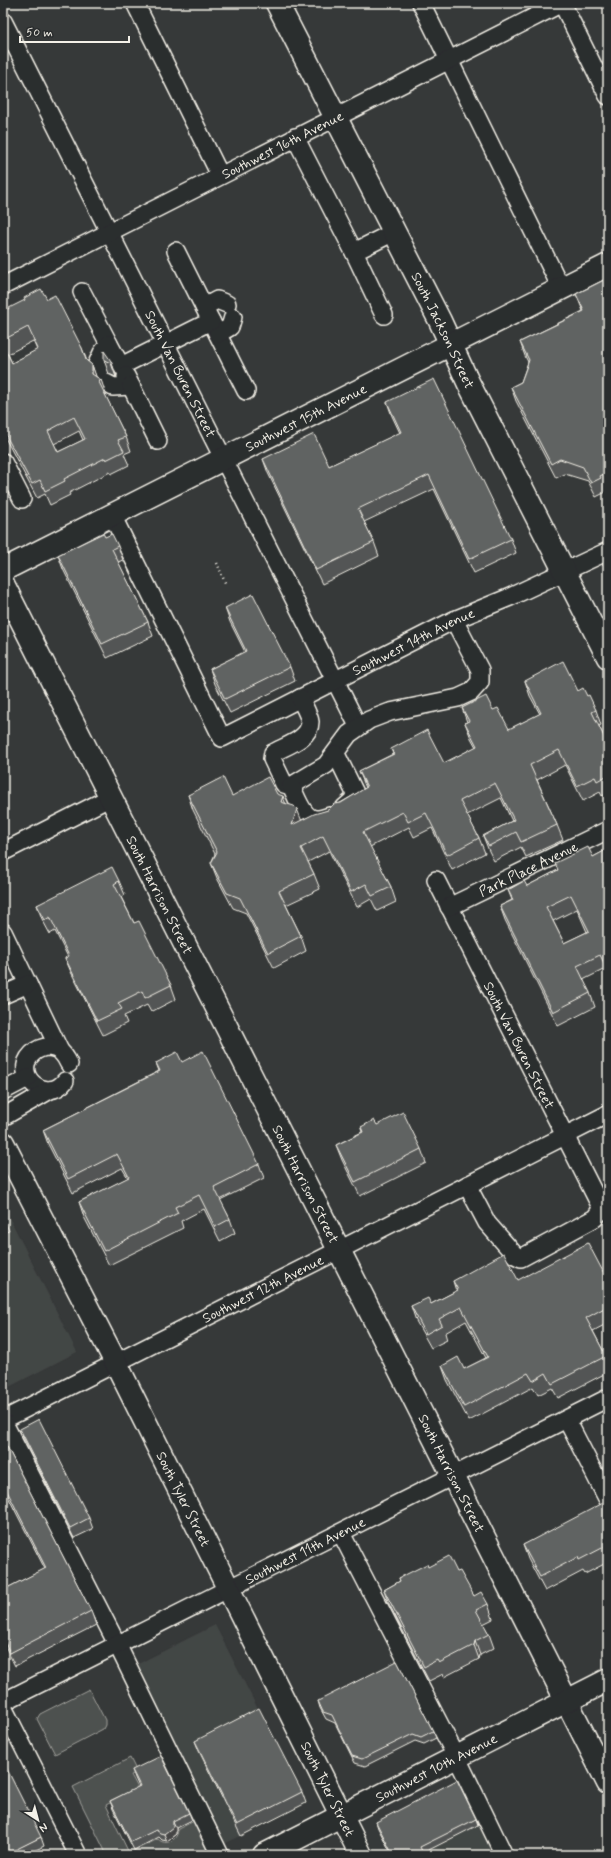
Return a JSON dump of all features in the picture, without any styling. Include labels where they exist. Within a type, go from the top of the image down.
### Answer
[{"type":"main road","name":"South Jackson Street","points":[[277,3],[608,657]]},
{"type":"main road","name":"Southwest 15th Avenue","points":[[3,570],[450,343],[608,265]]},
{"type":"main road","name":"South Harrison Street","points":[[3,584],[608,1784]]},
{"type":"main road","name":"South Tyler Street","points":[[3,1143],[116,1363],[361,1855]]},
{"type":"main road","name":"Southwest 10th Avenue","points":[[264,1855],[608,1680]]},
{"type":"street","points":[[136,3],[220,175]]},
{"type":"street","points":[[421,3],[560,288]]},
{"type":"street","points":[[562,3],[608,96]]},
{"type":"street","name":"Southwest 16th Avenue","points":[[3,286],[562,3]]},
{"type":"street","name":"South Van Buren Street","points":[[3,21],[358,726]]},
{"type":"street","points":[[296,137],[384,315]]},
{"type":"street","points":[[354,252],[394,232]]},
{"type":"street","points":[[176,251],[246,391]]},
{"type":"street","points":[[82,292],[158,441]]},
{"type":"street","points":[[121,366],[211,321],[230,327],[230,310],[217,300],[211,321]]},
{"type":"street","points":[[109,344],[102,353],[97,364],[103,376],[113,387],[131,386]]},
{"type":"street","points":[[3,462],[22,499]]},
{"type":"street","name":"Southwest 14th Avenue","points":[[112,515],[222,738],[454,620],[510,597],[608,552]]},
{"type":"street","points":[[300,698],[310,722],[307,732],[300,738],[273,753],[272,759],[284,784],[291,786],[326,765],[336,754],[349,734],[358,726],[369,720],[390,712],[458,698],[471,692],[480,682],[480,670],[454,620]]},
{"type":"street","points":[[291,786],[304,812],[309,817],[317,820],[337,812],[353,800],[355,793],[336,754]]},
{"type":"street","points":[[3,852],[111,797]]},
{"type":"street","name":"Park Place Avenue","points":[[449,907],[608,830]]},
{"type":"street","name":"South Van Buren Street","points":[[436,880],[603,1209],[594,1218],[521,1258],[515,1255],[486,1223],[467,1185]]},
{"type":"street","points":[[3,932],[64,1058],[47,1047],[34,1051],[27,1063],[26,1070],[28,1078],[36,1087],[57,1086],[3,1117]]},
{"type":"street","points":[[3,996],[28,984]]},
{"type":"street","points":[[3,1091],[28,1078]]},
{"type":"street","name":"Southwest 12th Avenue","points":[[3,1420],[608,1114]]},
{"type":"street","name":"Southwest 11th Avenue","points":[[3,1702],[567,1420],[608,1398]]},
{"type":"street","points":[[3,1420],[117,1644],[220,1855]]},
{"type":"street","points":[[567,1420],[608,1500]]},
{"type":"street","points":[[341,1533],[457,1758],[504,1855]]},
{"type":"street","points":[[3,1707],[78,1855]]},
{"type":"path","points":[[217,563],[226,585]]},
{"type":"shaded area","points":[[3,1205],[77,1352],[3,1390]]},
{"type":"shaded area","points":[[215,1625],[306,1803],[224,1844],[136,1665]]},
{"type":"shaded area","points":[[89,1689],[105,1720],[103,1729],[55,1754],[37,1719],[40,1714]]},
{"type":"shaded area","points":[[130,1758],[137,1772],[131,1775],[138,1788],[106,1805],[129,1853],[158,1839],[164,1842],[171,1841],[176,1836],[178,1829],[196,1820],[211,1851],[203,1855],[107,1855],[73,1787]]},
{"type":"shaded area","points":[[463,1784],[498,1855],[392,1855],[378,1828]]},
{"type":"building","points":[[608,278],[608,472],[600,476],[601,478],[591,483],[583,467],[560,459],[551,464],[511,387],[521,382],[529,360],[520,342],[584,311],[576,294]]},
{"type":"building","points":[[41,289],[47,299],[55,295],[82,348],[86,360],[92,365],[92,374],[101,380],[99,382],[126,437],[118,440],[124,451],[106,460],[105,458],[64,479],[65,481],[45,491],[40,480],[32,484],[3,430],[3,345],[12,363],[38,349],[28,327],[3,340],[3,311],[25,300],[24,298]],"holes":[[[74,417],[85,439],[58,452],[48,431]]]},
{"type":"building","points":[[104,351],[111,361],[111,363],[104,360]]},
{"type":"building","points":[[434,379],[511,539],[469,559],[429,475],[358,509],[374,542],[316,570],[263,459],[314,434],[329,466],[401,432],[387,402]]},
{"type":"building","points":[[103,533],[105,537],[112,534],[118,546],[112,549],[148,622],[102,644],[58,555]]},
{"type":"building","points":[[253,594],[290,667],[225,699],[210,669],[246,651],[225,608]]},
{"type":"building","points":[[563,661],[578,691],[583,688],[587,696],[589,695],[596,710],[592,712],[608,745],[608,775],[597,781],[595,777],[577,786],[559,750],[530,765],[557,825],[521,842],[516,832],[489,846],[483,836],[514,820],[495,783],[460,801],[479,838],[447,855],[426,813],[408,822],[403,812],[363,832],[391,887],[372,896],[366,884],[351,892],[323,836],[301,848],[314,874],[279,891],[301,936],[268,953],[240,898],[227,893],[211,863],[217,852],[188,795],[223,777],[232,796],[268,777],[277,794],[283,796],[281,802],[294,806],[297,809],[292,825],[314,814],[328,810],[334,804],[341,803],[367,787],[359,771],[394,754],[391,749],[427,730],[444,763],[477,746],[465,723],[469,721],[462,708],[486,696],[493,710],[498,708],[509,729],[541,713],[525,681]]},
{"type":"building","points":[[588,847],[593,857],[608,849],[608,877],[604,879],[608,887],[608,964],[605,965],[600,955],[577,966],[590,993],[553,1012],[500,906],[513,900],[508,890],[524,881],[527,886],[558,870],[555,863]],"holes":[[[571,895],[589,931],[564,943],[546,907]]]},
{"type":"building","points":[[112,867],[119,881],[114,884],[134,923],[139,921],[171,985],[145,998],[142,991],[118,1003],[122,1009],[97,1021],[65,958],[69,956],[50,917],[45,920],[37,905]]},
{"type":"building","points":[[203,1051],[259,1164],[214,1187],[230,1219],[215,1227],[199,1195],[175,1207],[178,1213],[104,1251],[79,1202],[129,1177],[117,1154],[68,1179],[43,1130],[160,1071],[156,1063],[177,1052],[182,1062]]},
{"type":"building","points":[[403,1112],[421,1149],[355,1182],[336,1145],[363,1132],[361,1127],[374,1120],[377,1125]]},
{"type":"building","points":[[588,1243],[608,1281],[608,1306],[586,1318],[606,1356],[552,1384],[546,1373],[533,1381],[528,1373],[464,1407],[442,1366],[458,1357],[464,1369],[488,1357],[461,1307],[439,1319],[442,1325],[426,1334],[411,1306],[428,1298],[431,1304],[458,1290],[453,1281],[504,1253],[518,1280]]},
{"type":"building","points":[[39,1419],[89,1518],[70,1528],[20,1429]]},
{"type":"building","points":[[3,1439],[91,1611],[10,1653],[3,1638],[3,1590],[46,1568],[3,1483]]},
{"type":"building","points":[[605,1502],[608,1508],[608,1545],[579,1560],[578,1557],[540,1577],[523,1545]]},
{"type":"building","points":[[449,1556],[457,1572],[460,1571],[474,1596],[481,1592],[488,1604],[476,1610],[489,1634],[475,1641],[474,1645],[439,1663],[437,1660],[424,1667],[384,1590],[400,1581],[399,1578],[427,1564],[428,1567]]},
{"type":"building","points":[[397,1661],[433,1731],[421,1737],[413,1734],[362,1759],[352,1756],[332,1715],[323,1712],[318,1701]]},
{"type":"building","points":[[259,1708],[302,1792],[237,1825],[195,1741]]},
{"type":"building","points":[[161,1756],[189,1813],[173,1821],[173,1827],[164,1834],[156,1830],[131,1842],[110,1801],[140,1786],[132,1770]]},
{"type":"building","points":[[3,1761],[41,1837],[5,1855],[3,1855]]},
{"type":"building","points":[[457,1780],[476,1819],[420,1847],[422,1851],[417,1852],[418,1855],[393,1855],[376,1822]]}]
